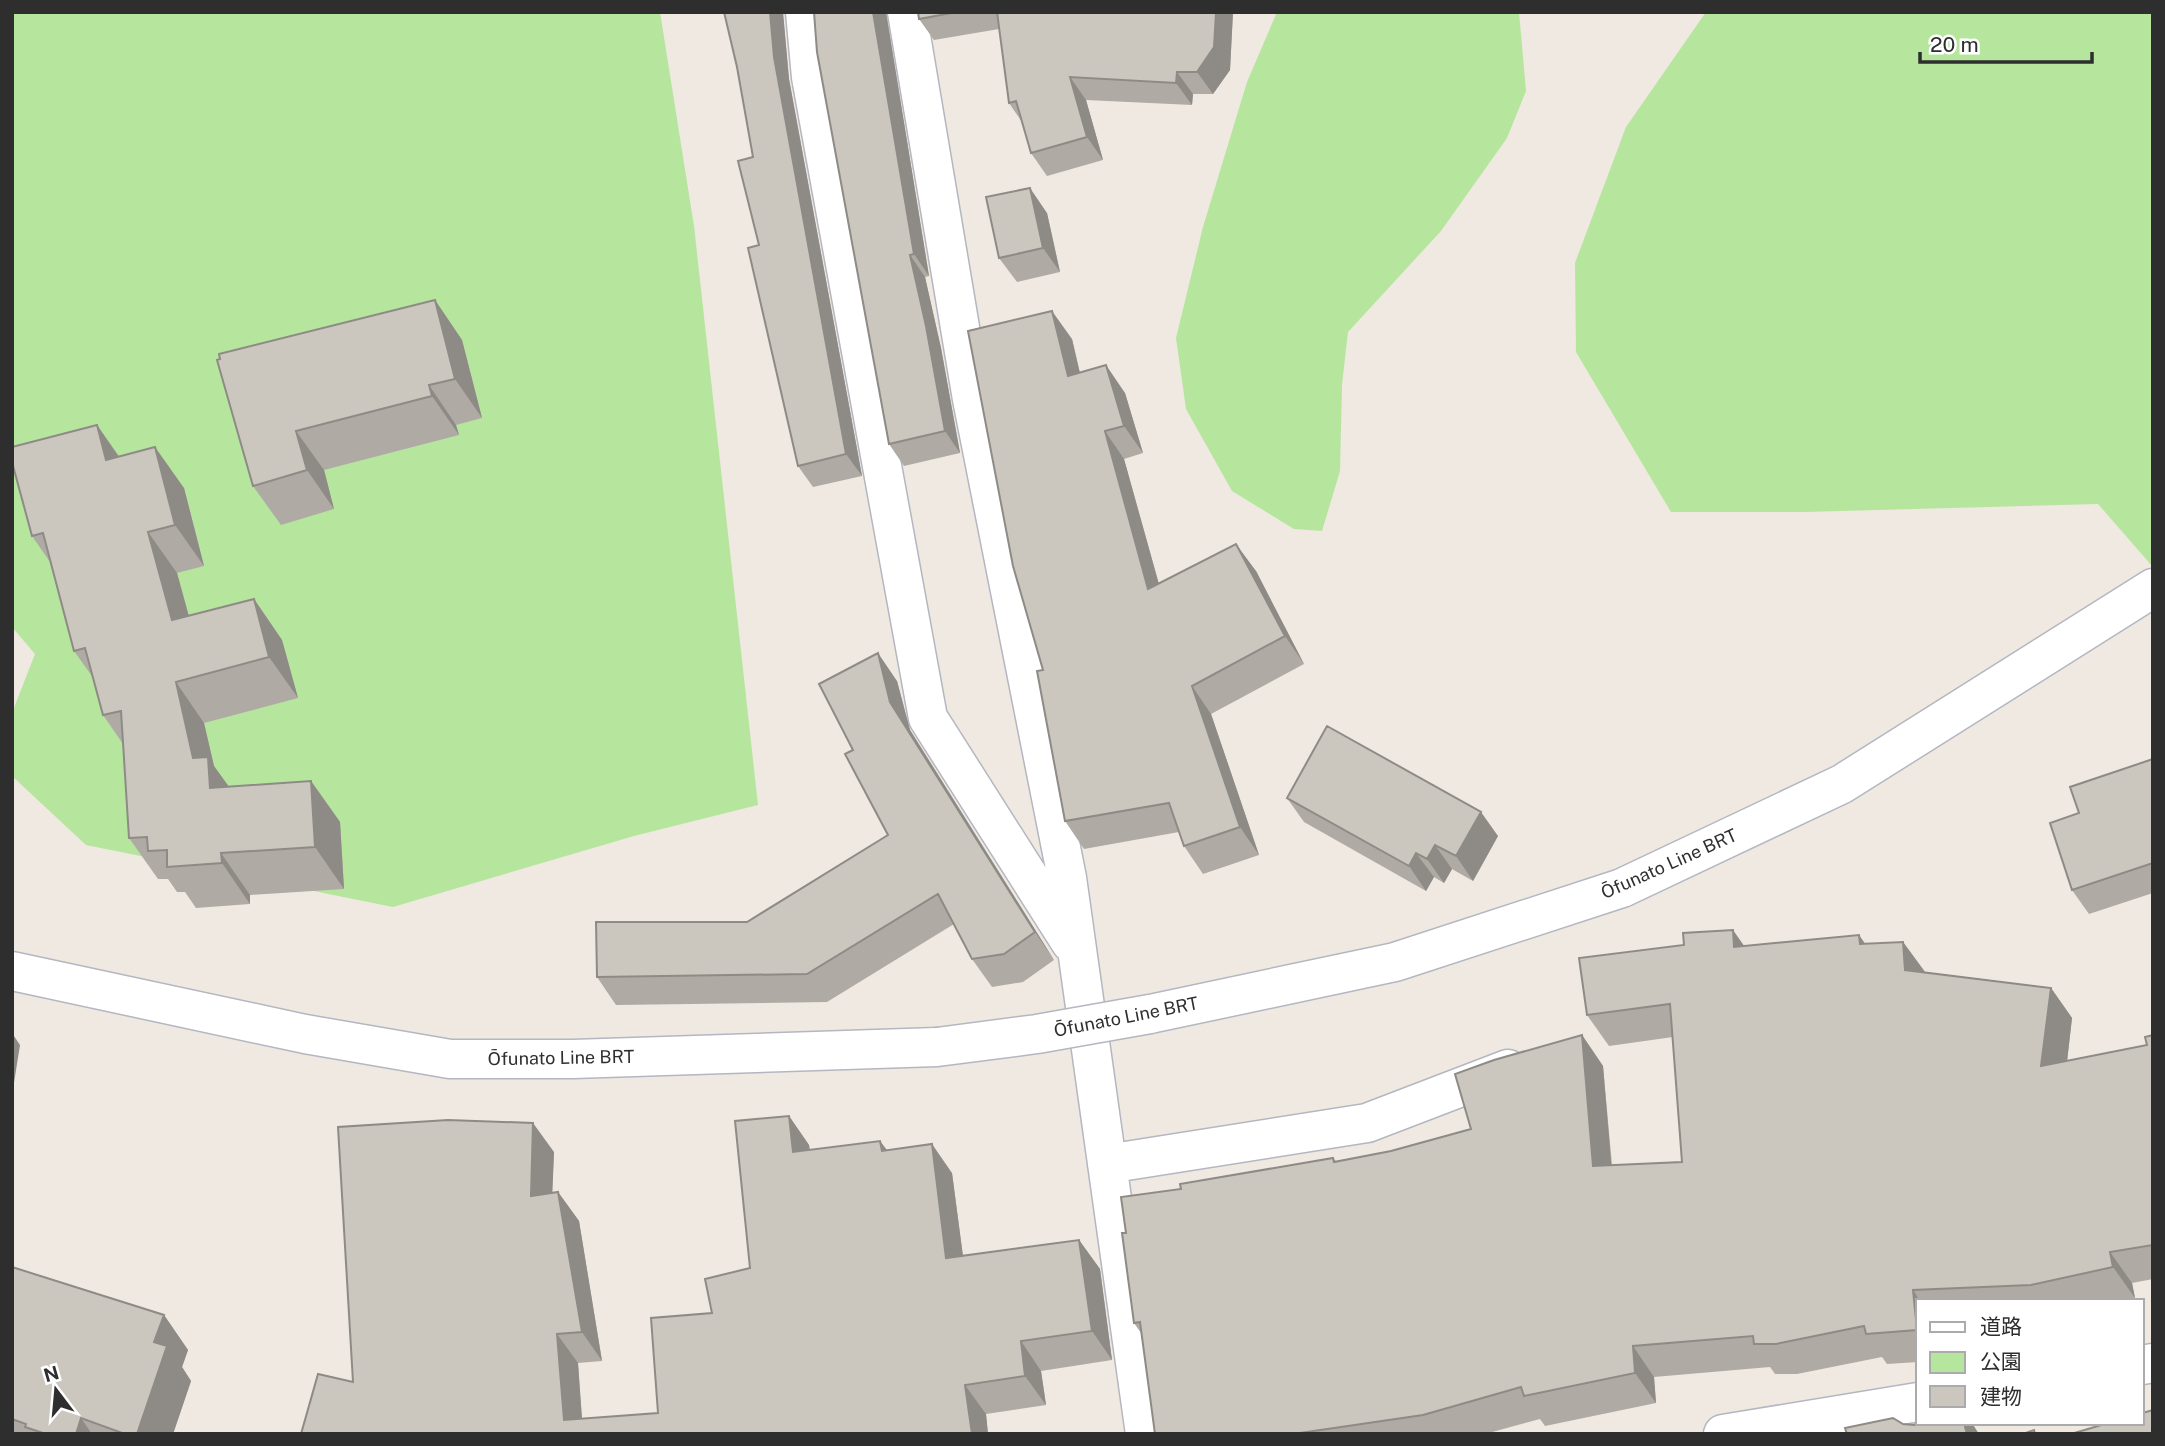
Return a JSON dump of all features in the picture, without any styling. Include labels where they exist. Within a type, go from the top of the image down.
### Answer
[{"type":"street","points":[[805,12],[811,77],[928,718],[1078,953]]},
{"type":"street","points":[[907,12],[972,399],[1067,878],[1144,1434]]},
{"type":"street","name":"Ōfunato Line BRT","points":[[12,971],[304,1034],[450,1059],[573,1059],[937,1047],[1037,1034],[1150,1014],[1395,962],[1622,888],[1842,784],[2153,587]]},
{"type":"street","points":[[1107,1164],[1367,1123],[1546,1055]]},
{"type":"street","points":[[1723,1434],[1916,1402]]},
{"type":"green space","points":[[12,12],[660,12],[694,226],[758,805],[634,836],[393,907],[86,845],[12,776],[12,713],[35,654],[12,627]]},
{"type":"green space","points":[[1277,12],[1519,12],[1526,91],[1507,138],[1441,231],[1348,332],[1342,385],[1340,471],[1322,531],[1294,529],[1232,491],[1186,409],[1176,338],[1203,227],[1247,82]]},
{"type":"green space","points":[[1706,12],[2153,12],[2153,567],[2098,504],[1804,512],[1671,512],[1576,352],[1575,263],[1626,127]]},
{"type":"building","points":[[724,12],[770,12],[774,57],[846,454],[798,466],[748,248],[759,245],[738,161],[753,157]]},
{"type":"building","points":[[814,12],[873,12],[914,254],[910,255],[945,431],[889,444],[817,52]]},
{"type":"building","points":[[918,12],[957,12],[919,19]]},
{"type":"building","points":[[997,12],[1216,12],[1214,47],[1197,72],[1177,72],[1176,83],[1070,77],[1087,137],[1031,153],[1016,101],[1009,103]]},
{"type":"building","points":[[1030,188],[1043,248],[999,258],[986,197]]},
{"type":"building","points":[[435,300],[455,379],[429,385],[432,396],[296,431],[307,470],[253,486],[217,360],[220,359],[219,354]]},
{"type":"building","points":[[1052,311],[1068,376],[1106,365],[1124,426],[1105,431],[1148,589],[1236,544],[1285,636],[1192,686],[1240,827],[1184,846],[1169,803],[1065,821],[1037,671],[1043,670],[1013,566],[968,331]]},
{"type":"building","points":[[97,425],[106,460],[155,447],[175,525],[148,532],[172,620],[254,599],[269,657],[176,682],[193,758],[208,757],[210,788],[311,781],[315,847],[221,853],[222,863],[167,867],[167,850],[148,851],[147,837],[129,838],[121,711],[103,715],[85,648],[74,651],[43,533],[32,536],[12,462],[12,447]]},
{"type":"building","points":[[878,653],[890,702],[1035,932],[1004,954],[972,959],[938,894],[807,974],[597,977],[596,922],[747,922],[888,835],[845,754],[853,750],[819,684]]},
{"type":"building","points":[[1327,726],[1481,812],[1456,856],[1435,845],[1427,859],[1416,853],[1409,866],[1287,798]]},
{"type":"building","points":[[2153,759],[2153,863],[2072,890],[2050,823],[2079,813],[2070,787]]},
{"type":"building","points":[[1733,930],[1734,947],[1859,935],[1860,944],[1903,942],[1905,970],[2051,988],[2041,1066],[2147,1045],[2145,1037],[2153,1035],[2153,1245],[2110,1252],[2113,1267],[2031,1285],[1913,1290],[1916,1330],[1866,1334],[1864,1326],[1776,1344],[1754,1344],[1753,1336],[1633,1346],[1635,1373],[1524,1396],[1521,1387],[1423,1415],[1293,1434],[1155,1434],[1140,1322],[1134,1323],[1122,1233],[1126,1233],[1121,1197],[1181,1189],[1180,1184],[1391,1151],[1471,1129],[1455,1074],[1582,1035],[1593,1166],[1682,1162],[1670,1004],[1587,1015],[1579,958],[1684,945],[1683,933]]},
{"type":"building","points":[[789,1116],[793,1152],[880,1141],[882,1151],[932,1144],[946,1258],[1079,1240],[1092,1331],[1021,1341],[1025,1376],[965,1385],[972,1434],[301,1434],[318,1374],[353,1382],[338,1127],[448,1120],[533,1123],[531,1196],[558,1192],[582,1332],[557,1334],[564,1420],[658,1413],[651,1318],[712,1313],[705,1279],[750,1268],[735,1121]]},
{"type":"building","points":[[12,1267],[164,1315],[154,1342],[167,1346],[137,1434],[125,1434],[81,1418],[76,1434],[46,1434],[12,1419]]},
{"type":"building","points":[[2153,1410],[2153,1434],[2071,1434],[2101,1425],[2144,1425],[2144,1412]]},
{"type":"building","points":[[1893,1418],[1903,1424],[1965,1425],[1967,1434],[1847,1434],[1845,1428]]}]
